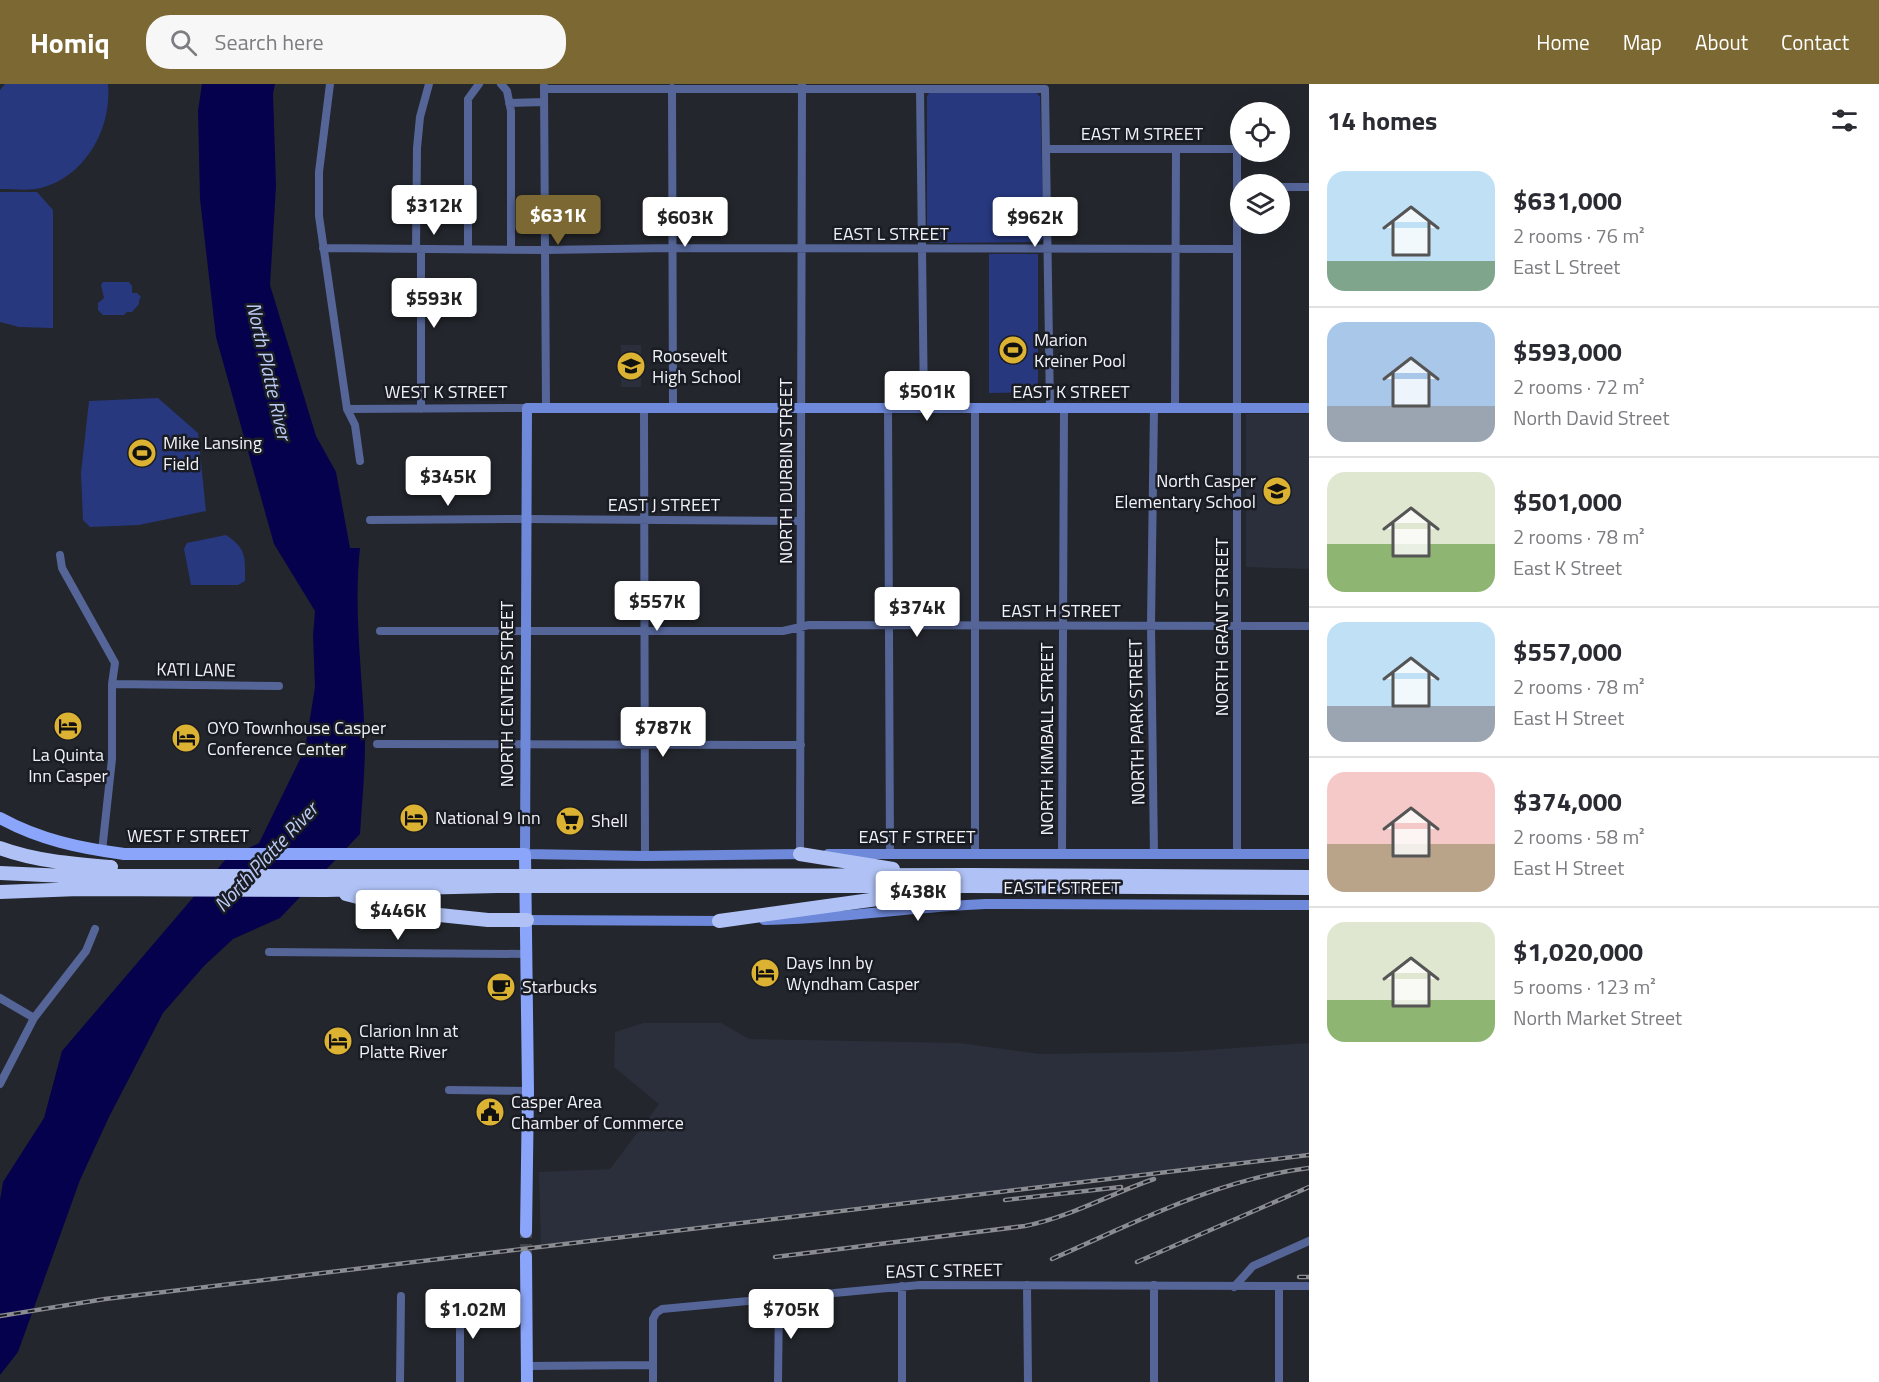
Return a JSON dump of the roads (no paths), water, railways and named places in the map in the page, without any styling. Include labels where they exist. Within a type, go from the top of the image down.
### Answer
[{"type":"highway","points":[[0,848],[57,862],[196,876],[339,876],[497,881],[1247,882],[1309,877]]},
{"type":"highway","points":[[800,854],[970,881]]},
{"type":"highway","points":[[0,873],[179,875]]},
{"type":"highway","points":[[1247,882],[1309,873]]},
{"type":"highway","points":[[0,892],[80,889],[327,890],[497,881]]},
{"type":"highway","points":[[718,921],[970,881]]},
{"type":"highway","points":[[1247,882],[1309,888]]},
{"type":"highway","points":[[1247,882],[1309,893]]},
{"type":"highway","points":[[0,884],[80,889]]},
{"type":"highway","points":[[327,890],[420,913],[488,920],[527,920]]},
{"type":"main road","name":"WEST K STREET","points":[[527,408],[546,408]]},
{"type":"main road","name":"NORTH CENTER STREET","points":[[526,1232],[528,1091],[525,854],[527,408]]},
{"type":"main road","name":"EAST K STREET","points":[[546,408],[1309,408]]},
{"type":"main road","name":"WEST F STREET","points":[[0,818],[33,834],[57,842],[124,854],[525,854]]},
{"type":"main road","name":"EAST F STREET","points":[[525,854],[645,856],[975,853],[1309,854]]},
{"type":"main road","name":"EAST E STREET","points":[[527,920],[718,921],[826,917],[935,906],[984,904],[1309,905]]},
{"type":"main road","points":[[526,1256],[527,1382]]},
{"type":"street","points":[[330,84],[319,172],[319,216],[347,409],[355,425],[360,461]]},
{"type":"street","points":[[421,409],[417,148],[420,117],[429,84]]},
{"type":"street","points":[[468,249],[468,99],[478,84]]},
{"type":"street","points":[[501,84],[507,91],[511,111],[511,249]]},
{"type":"street","points":[[546,408],[544,87],[802,86],[1045,89],[1050,408]]},
{"type":"street","name":"NORTH DURBIN STREET","points":[[800,854],[802,86]]},
{"type":"street","points":[[672,88],[673,408]]},
{"type":"street","points":[[920,89],[924,408]]},
{"type":"street","points":[[509,103],[544,102]]},
{"type":"street","name":"EAST M STREET","points":[[1046,149],[1230,149]]},
{"type":"street","points":[[1175,408],[1176,149]]},
{"type":"street","points":[[1290,187],[1309,187]]},
{"type":"street","name":"NORTH GRANT STREET","points":[[1237,234],[1237,854]]},
{"type":"street","name":"EAST L STREET","points":[[323,248],[1237,249]]},
{"type":"street","name":"WEST K STREET","points":[[347,409],[527,408]]},
{"type":"street","points":[[644,408],[645,856]]},
{"type":"street","points":[[888,408],[890,854]]},
{"type":"street","points":[[975,408],[975,853]]},
{"type":"street","name":"NORTH KIMBALL STREET","points":[[1062,854],[1064,408]]},
{"type":"street","name":"NORTH PARK STREET","points":[[1154,408],[1151,625],[1154,855]]},
{"type":"street","name":"EAST J STREET","points":[[370,520],[801,521]]},
{"type":"street","points":[[60,555],[62,568],[115,663],[112,684],[112,759],[102,851]]},
{"type":"street","name":"EAST H STREET","points":[[380,632],[783,631],[809,625],[1309,626]]},
{"type":"street","name":"KATI LANE","points":[[112,684],[279,686]]},
{"type":"street","points":[[377,744],[801,745]]},
{"type":"street","points":[[0,1084],[34,1018],[86,951],[96,929]]},
{"type":"street","points":[[269,952],[526,954]]},
{"type":"street","points":[[0,998],[34,1018]]},
{"type":"street","points":[[449,1090],[528,1091]]},
{"type":"street","points":[[1234,1287],[1253,1266],[1309,1241]]},
{"type":"street","points":[[1027,1285],[1028,1382]]},
{"type":"street","points":[[1154,1285],[1154,1382]]},
{"type":"street","points":[[902,1286],[902,1382]]},
{"type":"street","name":"EAST C STREET","points":[[653,1365],[653,1319],[656,1313],[662,1310],[902,1286],[1309,1286]]},
{"type":"street","points":[[1279,1287],[1279,1382]]},
{"type":"street","points":[[400,1382],[401,1296]]},
{"type":"street","points":[[460,1297],[460,1382]]},
{"type":"street","points":[[778,1382],[779,1297]]},
{"type":"street","points":[[526,1366],[653,1365],[653,1382]]},
{"type":"water","name":"North Platte River","points":[[202,84],[275,84],[273,93],[276,186],[270,285],[316,436],[336,472],[350,548],[360,548],[358,621],[365,742],[360,834],[280,918],[233,939],[204,966],[163,1013],[109,1117],[80,1180],[18,1352],[0,1375],[0,1200],[3,1182],[44,1118],[62,1051],[226,859],[259,843],[305,749],[315,687],[313,636],[315,611],[274,544],[216,337],[200,199],[198,111]]},
{"type":"water","name":"Marion Kreiner Pool","points":[[1001,341],[1025,344],[1025,356],[1001,360]]},
{"type":"tunnel","points":[[526,1232],[526,1256]]},
{"type":"railway","points":[[0,1316],[105,1299],[1309,1155]]},
{"type":"railway","points":[[1052,1259],[1145,1217],[1209,1192],[1275,1174],[1309,1168]]},
{"type":"railway","points":[[775,1257],[1025,1226],[1074,1211],[1154,1179]]},
{"type":"railway","points":[[1005,1200],[1121,1187]]},
{"type":"railway","points":[[1137,1262],[1309,1187]]},
{"type":"railway","points":[[1299,1277],[1309,1277]]},
{"type":"place","name":"Marion Kreiner Pool","points":[[1013,350]]},
{"type":"place","name":"Roosevelt High School","points":[[631,366]]},
{"type":"place","name":"Mike Lansing Field","points":[[142,453]]},
{"type":"place","name":"North Casper Elementary School","points":[[1277,491]]},
{"type":"place","name":"La Quinta Inn Casper","points":[[68,726]]},
{"type":"place","name":"OYO Townhouse Casper Conference Center","points":[[186,738]]},
{"type":"place","name":"National 9 Inn","points":[[414,818]]},
{"type":"place","name":"Shell","points":[[570,821]]},
{"type":"place","name":"Days Inn by Wyndham Casper","points":[[765,973]]},
{"type":"place","name":"Starbucks","points":[[501,987]]},
{"type":"place","name":"Clarion Inn at Platte River","points":[[338,1041]]},
{"type":"place","name":"Casper Area Chamber of Commerce","points":[[490,1112]]}]
